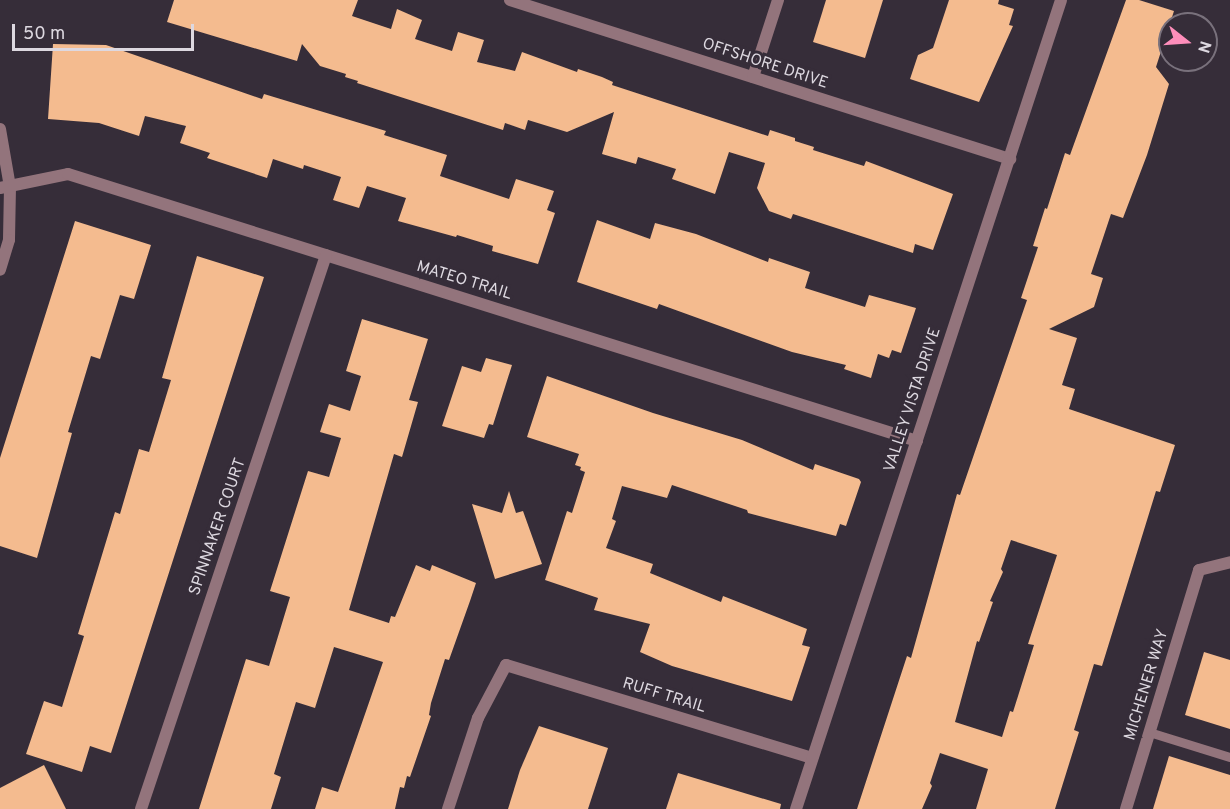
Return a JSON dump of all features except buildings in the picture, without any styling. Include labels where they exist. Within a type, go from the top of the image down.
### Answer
[{"type":"street","name":"OFFSHORE DRIVE","points":[[510,0],[1010,159]]},
{"type":"street","points":[[753,77],[778,0]]},
{"type":"street","name":"VALLEY VISTA DRIVE","points":[[796,809],[1061,0]]},
{"type":"street","points":[[0,129],[9,240],[0,270]]},
{"type":"street","name":"MATEO TRAIL","points":[[5,188],[68,174],[917,441]]},
{"type":"street","name":"SPINNAKER COURT","points":[[141,809],[326,255]]},
{"type":"street","name":"MICHENER WAY","points":[[1126,809],[1199,570],[1230,562]]},
{"type":"street","name":"RUFF TRAIL","points":[[448,809],[478,718],[506,665],[812,758]]},
{"type":"lane","points":[[1149,732],[1230,757]]}]
